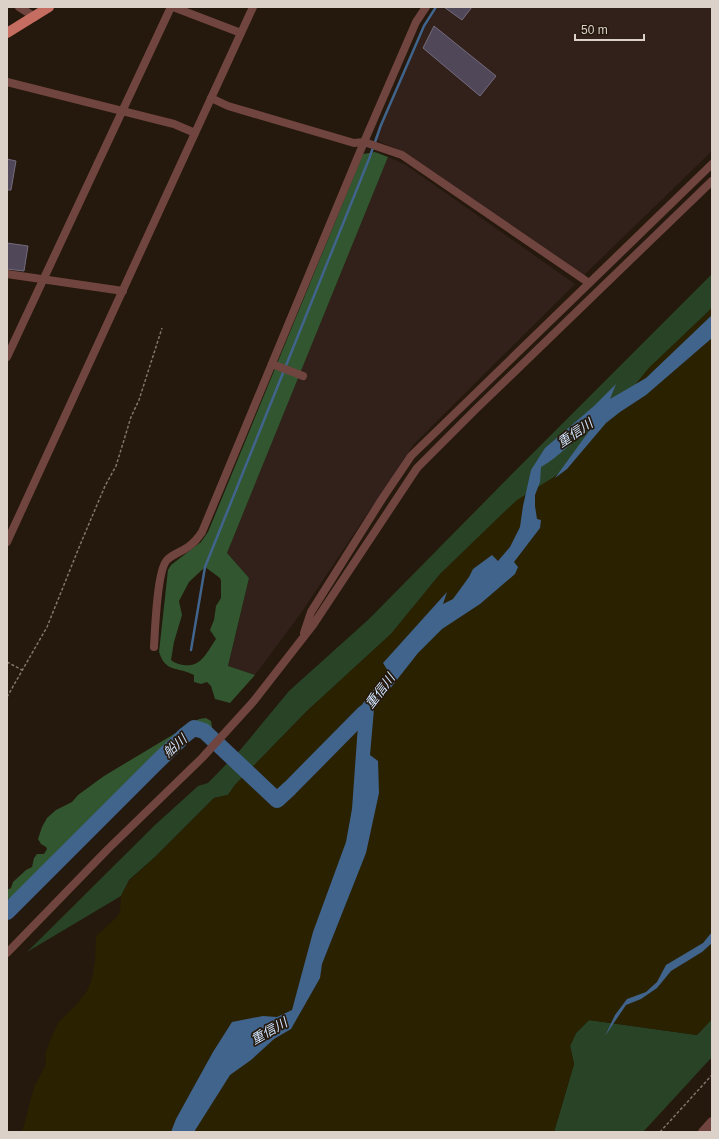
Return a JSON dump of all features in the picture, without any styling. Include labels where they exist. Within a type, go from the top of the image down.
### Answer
[{"type":"main road","points":[[7,33],[49,7]]},
{"type":"street","points":[[19,7],[35,16]]},
{"type":"street","points":[[7,357],[172,7],[241,33]]},
{"type":"street","points":[[7,542],[253,7]]},
{"type":"street","points":[[154,648],[159,586],[162,569],[166,561],[175,554],[188,548],[197,540],[202,532],[273,365],[364,142],[416,22],[426,7]]},
{"type":"street","points":[[7,82],[174,124],[195,133]]},
{"type":"street","points":[[211,98],[228,106],[354,142],[364,142],[402,155],[589,283]]},
{"type":"street","points":[[300,642],[311,612],[382,499],[411,456],[712,164]]},
{"type":"street","points":[[7,953],[108,849],[202,758],[253,702],[300,642],[417,468],[712,181]]},
{"type":"street","points":[[7,274],[123,291]]},
{"type":"street","points":[[273,365],[301,376]]},
{"type":"street","points":[[703,1132],[712,1122]]},
{"type":"path","points":[[7,697],[47,627],[105,486],[116,466],[131,417],[139,400],[162,328]]},
{"type":"path","points":[[7,662],[22,670]]},
{"type":"path","points":[[660,1132],[712,1075]]},
{"type":"shaded area","points":[[438,7],[712,7],[712,151],[583,276],[404,152],[380,142],[375,138],[425,28]]},
{"type":"shaded area","points":[[388,157],[406,165],[575,284],[414,444],[301,613],[255,675],[228,667],[249,578],[227,553]]},
{"type":"green space","points":[[375,152],[388,157],[227,553],[249,578],[228,666],[255,675],[230,703],[215,699],[211,686],[207,682],[201,684],[194,682],[194,675],[168,666],[162,659],[159,652],[168,570],[171,565],[201,542],[208,532],[363,154]],"holes":[[[205,567],[220,578],[221,598],[216,606],[214,620],[210,630],[216,639],[199,662],[189,665],[174,662],[171,660],[174,642],[182,615],[179,601],[189,582]]]},
{"type":"green space","points":[[712,274],[712,308],[649,368],[569,465],[441,573],[391,634],[307,711],[235,785],[228,795],[214,798],[155,857],[129,880],[121,896],[27,952],[155,825],[198,786],[208,783],[241,749],[289,691],[369,619]]},
{"type":"green space","points":[[206,718],[211,721],[212,727],[209,729],[196,727],[189,730],[145,770],[15,898],[11,900],[7,898],[7,890],[11,888],[13,882],[26,870],[32,867],[34,858],[37,854],[44,854],[47,849],[38,839],[47,818],[56,810],[72,802],[78,795],[104,776],[199,719]]},
{"type":"green space","points":[[712,1019],[712,1057],[643,1132],[554,1132],[574,1064],[570,1046],[576,1033],[589,1020],[697,1035]]},
{"type":"sand","points":[[712,308],[712,1019],[697,1035],[589,1020],[576,1033],[570,1046],[574,1064],[554,1132],[22,1132],[34,1087],[46,1064],[45,1055],[52,1036],[58,1023],[76,1005],[87,991],[92,979],[95,961],[96,936],[117,917],[120,912],[121,896],[129,881],[214,798],[228,795],[235,785],[307,711],[391,634],[441,573],[502,514],[517,500],[554,477],[569,465],[649,368]]},
{"type":"water","name":"重信川","points":[[712,315],[712,338],[646,395],[606,423],[567,469],[555,478],[592,427],[541,467],[540,482],[535,495],[537,519],[541,520],[540,528],[514,562],[518,567],[515,574],[480,604],[442,629],[418,653],[374,709],[370,755],[378,761],[379,793],[366,853],[322,964],[320,978],[291,1029],[274,1039],[251,1060],[230,1075],[194,1132],[171,1132],[176,1119],[213,1052],[232,1022],[263,1016],[277,1017],[292,1010],[313,932],[346,842],[352,809],[358,725],[357,711],[388,671],[383,663],[447,592],[443,604],[453,599],[473,569],[492,555],[498,561],[510,547],[520,527],[531,470],[545,448],[594,406],[616,384],[610,399],[646,378]]},
{"type":"water","points":[[712,932],[712,943],[702,952],[671,971],[657,988],[641,999],[626,1005],[605,1036],[615,1015],[627,999],[646,992],[657,982],[666,965],[703,943]]},
{"type":"building","points":[[444,7],[472,7],[462,20]]},
{"type":"building","points":[[434,26],[496,76],[480,96],[423,48]]},
{"type":"building","points":[[7,159],[16,161],[11,190],[7,190]]},
{"type":"building","points":[[7,243],[28,246],[24,271],[7,269]]},
{"type":"waterway","points":[[191,650],[205,567],[369,159],[381,125],[424,26],[436,7]]},
{"type":"waterway","name":"船川","points":[[7,912],[153,766],[194,728],[204,731],[277,800],[364,713]]}]
